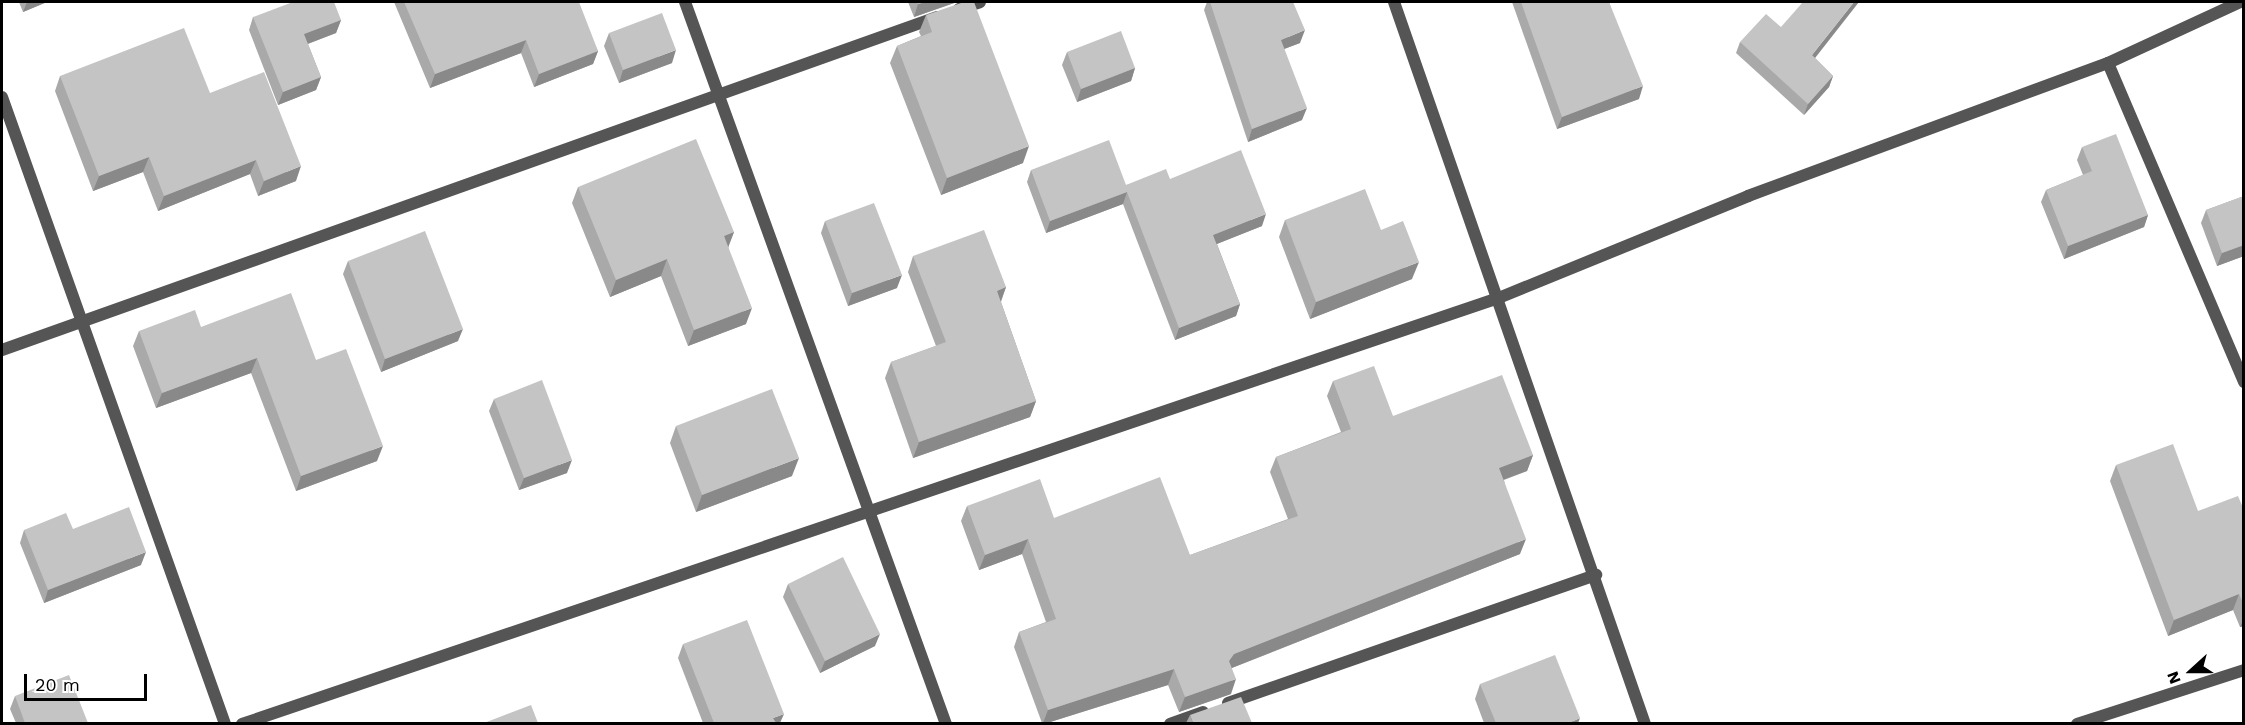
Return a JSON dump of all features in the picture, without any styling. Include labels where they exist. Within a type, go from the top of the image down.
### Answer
[{"type":"street","points":[[685,2],[722,92],[866,510],[946,723]]},
{"type":"street","points":[[2,350],[78,320],[980,2]]},
{"type":"street","points":[[1394,2],[1501,297],[1645,723]]},
{"type":"street","points":[[242,723],[1501,297],[1748,196],[2109,63],[2240,2]]},
{"type":"street","points":[[2109,63],[2244,382]]},
{"type":"street","points":[[2,97],[78,320],[225,723]]},
{"type":"street","points":[[1170,723],[1596,575]]},
{"type":"street","points":[[2077,723],[2244,670]]},
{"type":"building","points":[[293,2],[334,2],[341,20],[304,34],[321,77],[283,92],[253,17]]},
{"type":"building","points":[[404,2],[579,2],[598,51],[539,74],[526,40],[435,74]]},
{"type":"building","points":[[964,2],[974,2],[1029,146],[947,178],[897,46],[932,32],[926,15]]},
{"type":"building","points":[[1210,2],[1293,2],[1305,30],[1281,40],[1307,108],[1252,129]]},
{"type":"building","points":[[1521,2],[1609,2],[1643,86],[1562,117]]},
{"type":"building","points":[[1803,2],[1854,2],[1812,55],[1833,76],[1808,104],[1740,42],[1766,14],[1781,27]]},
{"type":"building","points":[[662,13],[676,50],[623,70],[609,33]]},
{"type":"building","points":[[184,28],[210,93],[264,72],[301,166],[264,181],[256,160],[164,196],[149,157],[99,176],[60,76]]},
{"type":"building","points":[[1121,31],[1135,68],[1081,89],[1067,52]]},
{"type":"building","points":[[2116,134],[2148,215],[2068,246],[2046,190],[2092,171],[2082,147]]},
{"type":"building","points":[[696,139],[734,232],[724,236],[752,308],[694,330],[667,259],[616,280],[578,187]]},
{"type":"building","points":[[1109,140],[1126,185],[1166,169],[1170,179],[1241,150],[1266,214],[1213,235],[1240,304],[1179,328],[1127,192],[1050,221],[1031,170]]},
{"type":"building","points":[[1365,189],[1381,230],[1403,221],[1419,262],[1316,302],[1285,220]]},
{"type":"building","points":[[2244,196],[2244,245],[2222,253],[2206,210]]},
{"type":"building","points":[[874,203],[902,275],[852,293],[825,221]]},
{"type":"building","points":[[984,230],[1006,287],[997,291],[1036,401],[919,442],[891,362],[946,342],[913,256]]},
{"type":"building","points":[[425,231],[463,329],[385,359],[348,261]]},
{"type":"building","points":[[291,293],[316,360],[346,349],[383,446],[301,476],[257,358],[162,393],[139,331],[195,310],[201,327]]},
{"type":"building","points":[[1374,366],[1393,416],[1502,375],[1533,455],[1499,468],[1526,539],[1234,654],[1229,661],[1236,679],[1185,697],[1174,669],[1048,710],[1019,632],[1056,619],[1028,539],[985,555],[967,506],[1040,479],[1054,518],[1160,477],[1190,555],[1298,516],[1276,457],[1351,429],[1333,381]]},
{"type":"building","points":[[542,380],[572,460],[524,478],[494,399]]},
{"type":"building","points":[[772,389],[799,458],[702,495],[676,426]]},
{"type":"building","points":[[2173,444],[2198,511],[2238,496],[2244,510],[2244,605],[2239,594],[2174,620],[2116,465]]},
{"type":"building","points":[[129,507],[146,552],[48,590],[24,530],[66,513],[73,529]]},
{"type":"building","points":[[843,557],[880,634],[825,661],[788,584]]},
{"type":"building","points":[[747,620],[784,714],[773,718],[776,723],[714,723],[683,644]]},
{"type":"building","points":[[1555,655],[1580,718],[1569,723],[1496,723],[1480,684]]},
{"type":"building","points":[[69,675],[88,723],[25,723],[15,696]]},
{"type":"building","points":[[1241,697],[1252,723],[1193,723],[1190,715]]},
{"type":"building","points":[[531,705],[538,723],[484,723]]}]
